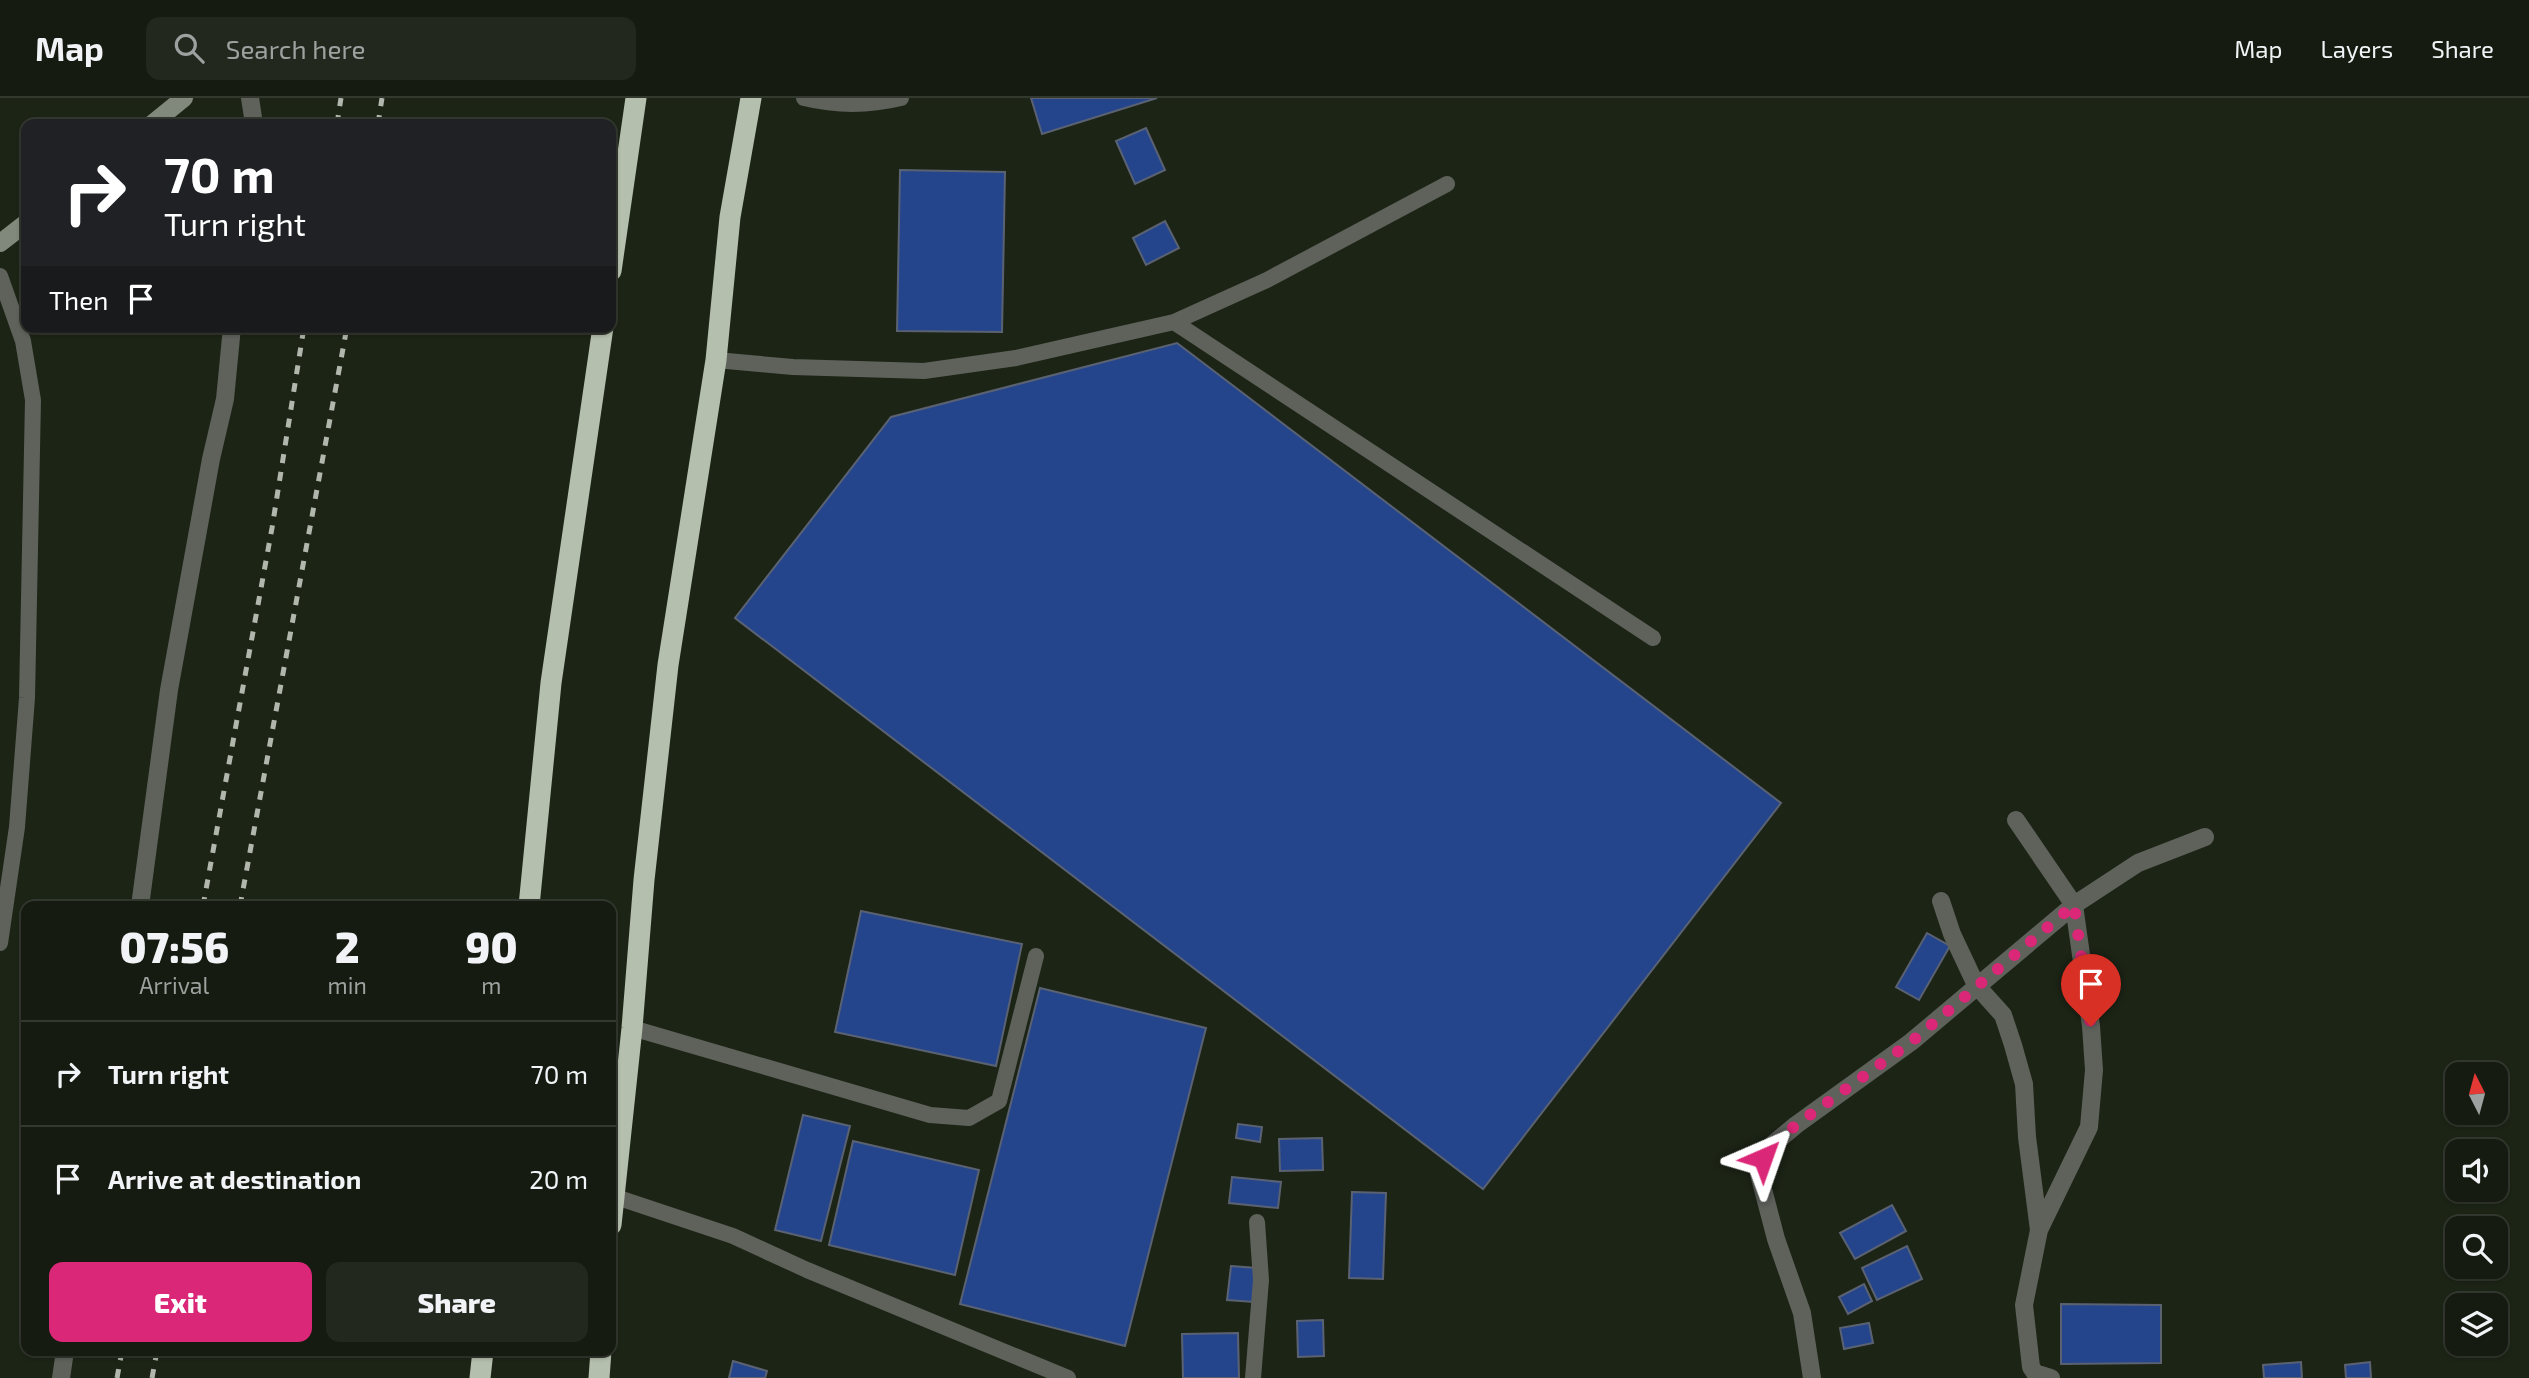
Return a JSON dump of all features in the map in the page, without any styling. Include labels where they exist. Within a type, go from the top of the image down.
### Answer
[{"type":"highway","points":[[616,236],[636,98]]},
{"type":"highway","points":[[616,1169],[668,665],[716,360],[730,217],[751,98]]},
{"type":"highway","points":[[529,901],[551,683],[602,333]]},
{"type":"highway","points":[[480,1378],[482,1356]]},
{"type":"highway","points":[[599,1378],[601,1356]]},
{"type":"street","points":[[158,119],[184,98]]},
{"type":"street","points":[[250,98],[253,119]]},
{"type":"street","points":[[0,243],[21,227]]},
{"type":"street","points":[[141,901],[169,690],[211,459],[225,399],[231,333]]},
{"type":"street","points":[[2016,820],[2074,905],[2091,1026],[2094,1070],[2089,1127],[2039,1230],[2025,1305],[2031,1367],[2035,1373],[2051,1378]]},
{"type":"street","points":[[1812,1378],[1802,1313],[1776,1239],[1759,1174],[1763,1158],[1772,1145],[1911,1042],[2074,905],[2138,863],[2205,837]]},
{"type":"street","points":[[1941,901],[1952,934],[1976,985],[2003,1015],[2024,1084],[2039,1230]]},
{"type":"street","points":[[61,1378],[64,1356]]},
{"type":"lane","points":[[804,98],[834,105],[888,102],[901,98]]},
{"type":"lane","points":[[716,360],[793,367],[924,371],[1016,358],[1174,322],[1267,280],[1447,184]]},
{"type":"lane","points":[[0,276],[23,341],[33,400],[27,698],[17,827],[0,943]]},
{"type":"lane","points":[[1174,322],[1653,638]]},
{"type":"lane","points":[[632,1028],[930,1115],[969,1118],[999,1101],[1037,956]]},
{"type":"lane","points":[[616,1197],[733,1236],[807,1270],[1068,1378]]},
{"type":"lane","points":[[1253,1378],[1262,1280],[1257,1222]]},
{"type":"building","points":[[1031,98],[1157,98],[1042,134]]},
{"type":"building","points":[[1146,128],[1165,170],[1135,184],[1116,141]]},
{"type":"building","points":[[900,170],[1005,172],[1002,332],[897,331]]},
{"type":"building","points":[[1165,221],[1179,248],[1146,265],[1133,238]]},
{"type":"building","points":[[1177,343],[1781,803],[1483,1189],[735,618],[891,417]]},
{"type":"building","points":[[861,911],[1022,944],[996,1066],[835,1032]]},
{"type":"building","points":[[1927,933],[1950,946],[1919,1000],[1896,987]]},
{"type":"building","points":[[1040,988],[1206,1028],[1125,1346],[960,1304]]},
{"type":"building","points":[[803,1115],[850,1126],[821,1241],[775,1230]]},
{"type":"building","points":[[1238,1124],[1262,1127],[1260,1142],[1236,1138]]},
{"type":"building","points":[[1322,1138],[1323,1170],[1280,1171],[1279,1139]]},
{"type":"building","points":[[853,1141],[979,1170],[955,1275],[829,1245]]},
{"type":"building","points":[[1232,1177],[1281,1182],[1278,1208],[1229,1203]]},
{"type":"building","points":[[1352,1192],[1386,1193],[1383,1279],[1349,1278]]},
{"type":"building","points":[[1892,1205],[1906,1231],[1855,1259],[1840,1233]]},
{"type":"building","points":[[1907,1246],[1922,1279],[1877,1300],[1862,1268]]},
{"type":"building","points":[[1231,1266],[1257,1268],[1254,1302],[1227,1300]]},
{"type":"building","points":[[1864,1284],[1872,1301],[1848,1314],[1839,1297]]},
{"type":"building","points":[[2061,1304],[2161,1305],[2161,1363],[2061,1364]]},
{"type":"building","points":[[1323,1320],[1324,1356],[1298,1357],[1297,1321]]},
{"type":"building","points":[[1869,1323],[1873,1343],[1844,1349],[1840,1328]]},
{"type":"building","points":[[1238,1333],[1239,1378],[1183,1378],[1182,1334]]},
{"type":"building","points":[[733,1361],[767,1371],[765,1378],[729,1378]]},
{"type":"building","points":[[2301,1362],[2302,1378],[2264,1378],[2263,1365]]},
{"type":"building","points":[[2370,1362],[2371,1378],[2346,1378],[2345,1365]]},
{"type":"railway","points":[[338,119],[341,98]]},
{"type":"railway","points":[[379,119],[382,98]]},
{"type":"railway","points":[[204,901],[272,528],[303,333]]},
{"type":"railway","points":[[241,901],[346,333]]},
{"type":"railway","points":[[117,1378],[121,1356]]},
{"type":"railway","points":[[152,1378],[156,1356]]},
{"type":"route","points":[[1763,1158],[1772,1145],[1796,1125],[1911,1042],[2074,905],[2091,1026]]}]
